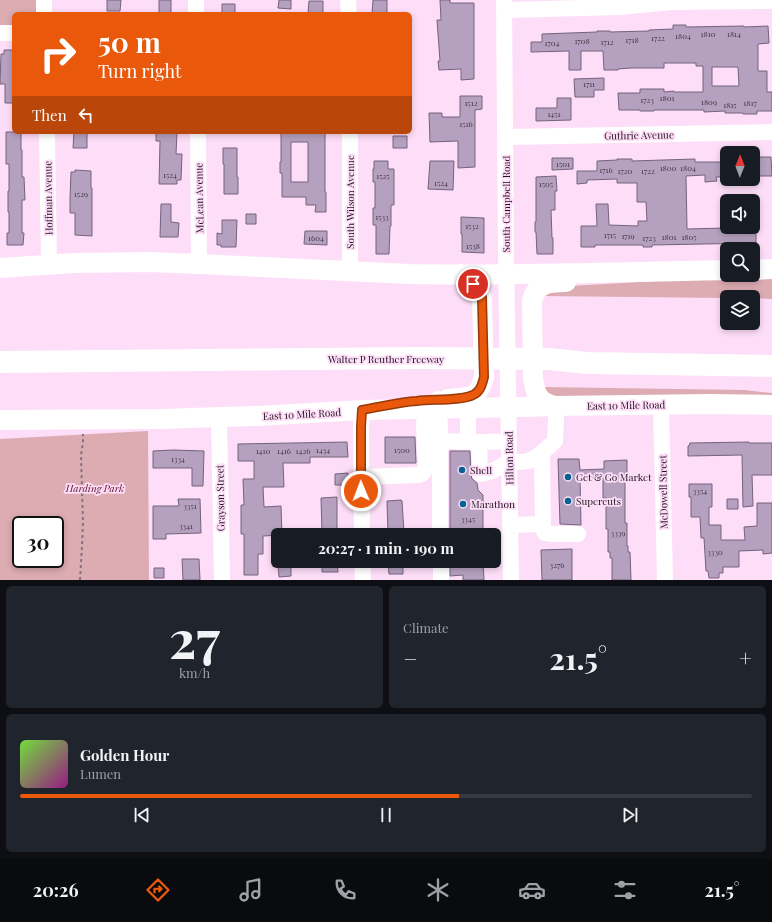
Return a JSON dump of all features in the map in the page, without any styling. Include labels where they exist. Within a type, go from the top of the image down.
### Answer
[{"type":"highway","name":"Walter P Reuther Freeway","points":[[0,362],[420,358],[548,359],[587,363],[772,366]]},
{"type":"highway","points":[[730,365],[772,361]]},
{"type":"main road","points":[[0,268],[49,264],[112,262],[199,264],[350,272],[460,274],[507,284],[670,271],[720,270]]},
{"type":"main road","points":[[760,270],[772,269]]},
{"type":"main road","points":[[555,406],[547,404],[541,400],[534,386],[532,301],[535,292],[540,287],[552,283],[586,281],[670,271]]},
{"type":"main road","points":[[434,405],[469,397],[477,393],[484,377],[481,294],[480,291],[467,278],[460,274]]},
{"type":"main road","name":"East 10 Mile Road","points":[[0,420],[161,419],[219,416],[258,416],[434,405],[468,408],[661,404],[772,405]]},
{"type":"street","points":[[44,0],[44,12]]},
{"type":"street","points":[[196,0],[196,12]]},
{"type":"street","points":[[348,0],[349,12]]},
{"type":"street","points":[[504,5],[620,7],[671,2],[772,1]]},
{"type":"street","name":"South Campbell Road","points":[[504,5],[508,407]]},
{"type":"street","points":[[0,33],[12,32]]},
{"type":"street","name":"Guthrie Avenue","points":[[506,137],[772,132]]},
{"type":"street","name":"Hoffman Avenue","points":[[47,134],[49,264]]},
{"type":"street","name":"McLean Avenue","points":[[198,134],[199,264]]},
{"type":"street","name":"South Wilson Avenue","points":[[350,134],[350,272]]},
{"type":"street","name":"McDowell Street","points":[[661,404],[665,580]]},
{"type":"street","points":[[434,405],[440,426],[440,528]]},
{"type":"street","points":[[361,477],[419,475],[423,473],[426,468],[424,426],[434,405]]},
{"type":"street","points":[[468,408],[480,474],[484,474],[509,463],[528,461],[555,441],[555,406]]},
{"type":"street","name":"Hilton Road","points":[[508,407],[511,580]]},
{"type":"street","points":[[362,410],[362,528]]},
{"type":"street","name":"Grayson Street","points":[[219,416],[222,580]]},
{"type":"street","points":[[440,441],[509,441]]},
{"type":"street","points":[[542,452],[543,528],[545,532],[553,534],[578,534]]},
{"type":"street","points":[[510,526],[543,524]]},
{"type":"street","points":[[362,568],[363,580]]},
{"type":"street","points":[[440,568],[441,580]]},
{"type":"path","points":[[80,580],[82,538],[81,455],[83,432]]},
{"type":"green space","points":[[0,0],[38,0],[39,12],[12,12],[12,25],[0,25]]},
{"type":"green space","points":[[760,278],[772,278],[772,299],[760,298],[760,290],[720,290],[720,298],[539,296],[552,287],[674,280],[720,279],[720,282],[760,282]]},
{"type":"green space","points":[[542,387],[744,390],[772,393],[772,398],[550,397]]},
{"type":"green space","name":"Harding Park","points":[[148,431],[149,580],[0,580],[0,439]]},
{"type":"building","points":[[107,0],[121,0],[120,11],[107,11]]},
{"type":"building","points":[[159,0],[171,0],[171,12],[159,12]]},
{"type":"building","points":[[279,0],[291,0],[291,9],[278,8]]},
{"type":"building","points":[[373,0],[387,0],[387,12],[372,12]]},
{"type":"building","points":[[440,0],[450,0],[450,3],[474,3],[474,79],[461,80],[461,69],[439,70],[438,61],[440,61],[437,20],[441,20]]},
{"type":"building","points":[[309,1],[323,1],[323,12],[308,12]]},
{"type":"building","points":[[222,4],[235,4],[235,12],[222,12]]},
{"type":"building","points":[[673,25],[686,25],[686,27],[768,26],[769,43],[758,44],[758,71],[767,71],[767,92],[772,92],[772,111],[757,111],[757,114],[743,114],[725,113],[725,111],[704,112],[704,110],[619,110],[618,93],[640,93],[640,89],[664,89],[664,92],[703,92],[703,66],[696,66],[696,63],[664,63],[664,68],[604,70],[603,51],[581,51],[581,70],[569,70],[569,51],[531,52],[531,42],[542,42],[542,34],[673,29]],"holes":[[[712,67],[738,67],[739,86],[712,86]]]},
{"type":"building","points":[[4,50],[12,50],[12,103],[5,103],[5,84],[0,84],[1,54],[4,54]]},
{"type":"building","points":[[604,78],[604,90],[594,90],[594,97],[575,97],[574,79]]},
{"type":"building","points":[[460,96],[482,96],[482,109],[475,110],[475,167],[458,168],[458,141],[430,142],[429,113],[442,113],[442,117],[460,117]]},
{"type":"building","points":[[557,98],[571,98],[571,120],[536,121],[536,108],[557,108]]},
{"type":"building","points":[[6,132],[21,134],[22,177],[24,177],[25,200],[22,200],[22,233],[24,233],[23,245],[7,245],[7,233],[9,233],[9,164],[6,164]]},
{"type":"building","points":[[74,134],[87,134],[87,148],[73,148]]},
{"type":"building","points":[[156,134],[177,134],[176,154],[182,154],[181,180],[177,180],[177,184],[159,184],[160,141],[156,141]]},
{"type":"building","points":[[281,134],[325,134],[326,212],[315,212],[316,205],[306,205],[306,197],[282,197],[282,173],[280,173]],"holes":[[[291,142],[308,142],[308,182],[291,182]]]},
{"type":"building","points":[[393,136],[407,136],[407,148],[393,148]]},
{"type":"building","points":[[223,148],[237,148],[238,194],[224,194]]},
{"type":"building","points":[[760,157],[771,157],[772,176],[760,176]]},
{"type":"building","points":[[552,158],[573,158],[573,169],[552,170]]},
{"type":"building","points":[[695,159],[695,162],[720,162],[720,177],[716,177],[717,181],[705,182],[705,175],[686,176],[687,229],[720,228],[720,234],[756,234],[756,242],[652,245],[652,247],[643,247],[643,245],[595,245],[595,247],[581,247],[581,226],[597,226],[596,204],[608,204],[609,225],[638,226],[638,221],[647,221],[646,202],[637,202],[637,183],[617,183],[617,179],[587,180],[587,183],[577,184],[577,171],[597,171],[597,161]]},
{"type":"building","points":[[374,161],[388,161],[388,169],[394,169],[394,205],[391,205],[389,254],[376,254],[376,225],[373,225],[373,208],[375,208],[375,182],[373,182]]},
{"type":"building","points":[[430,161],[454,161],[453,190],[428,189]]},
{"type":"building","points":[[75,170],[91,171],[92,236],[75,235],[75,213],[70,213],[70,198],[71,172],[75,172]]},
{"type":"building","points":[[556,176],[557,191],[555,191],[555,210],[551,210],[553,254],[537,254],[535,232],[536,177]]},
{"type":"building","points":[[161,204],[171,204],[171,222],[179,223],[178,237],[160,237]]},
{"type":"building","points":[[246,214],[256,214],[256,224],[246,224]]},
{"type":"building","points":[[461,217],[484,218],[484,253],[462,252]]},
{"type":"building","points":[[222,220],[237,220],[236,247],[221,247],[221,245],[217,245],[217,233],[222,234]]},
{"type":"building","points":[[305,231],[327,231],[327,245],[304,244]]},
{"type":"building","points":[[385,437],[415,437],[416,463],[385,463]]},
{"type":"building","points":[[347,442],[348,457],[310,457],[310,463],[283,463],[284,487],[263,487],[264,507],[281,506],[282,528],[271,528],[271,536],[263,536],[263,554],[258,554],[258,575],[244,575],[244,534],[241,534],[241,505],[244,505],[243,479],[254,479],[254,461],[238,461],[238,444]]},
{"type":"building","points":[[690,443],[772,443],[772,475],[752,475],[753,506],[743,507],[742,455],[688,456],[688,446]]},
{"type":"building","points":[[153,451],[204,451],[203,486],[192,486],[192,468],[153,468]]},
{"type":"building","points":[[450,451],[470,451],[472,479],[477,483],[478,490],[483,495],[483,528],[450,528]]},
{"type":"building","points":[[558,459],[579,459],[580,470],[604,469],[604,461],[627,460],[627,473],[625,473],[625,523],[627,523],[627,546],[628,552],[630,552],[631,580],[612,580],[612,558],[610,558],[610,552],[608,552],[606,498],[603,498],[603,478],[580,478],[581,525],[560,524]]},
{"type":"building","points":[[348,473],[348,485],[335,485],[335,474]]},
{"type":"building","points":[[689,484],[712,484],[712,507],[709,507],[709,525],[721,525],[721,540],[745,540],[744,527],[757,526],[757,503],[772,503],[772,553],[763,554],[763,550],[739,551],[739,567],[723,567],[723,573],[719,573],[719,578],[709,578],[708,571],[706,571],[704,538],[701,538],[700,517],[691,517],[691,497],[689,497]]},
{"type":"building","points":[[337,497],[337,528],[322,528],[321,498]]},
{"type":"building","points":[[178,499],[200,499],[201,533],[166,534],[166,539],[153,539],[153,506],[179,506]]},
{"type":"building","points":[[727,499],[738,499],[738,509],[727,509]]},
{"type":"building","points":[[387,501],[402,501],[404,528],[388,528]]},
{"type":"building","points":[[572,549],[572,580],[542,580],[541,550]]},
{"type":"building","points":[[182,559],[199,559],[200,580],[183,580]]},
{"type":"building","points":[[154,568],[164,568],[164,578],[154,578]]},
{"type":"building","points":[[278,568],[291,568],[291,576],[279,577]]},
{"type":"building","points":[[322,568],[338,568],[338,572],[322,572]]},
{"type":"building","points":[[388,568],[403,568],[403,574],[389,574]]},
{"type":"building","points":[[450,568],[483,568],[484,580],[463,580],[463,575],[450,576]]},
{"type":"place","name":"Shell","points":[[462,470]]},
{"type":"place","name":"Get & Go Market","points":[[568,477]]},
{"type":"place","name":"Supercuts","points":[[568,501]]},
{"type":"place","name":"Marathon","points":[[463,504]]},
{"type":"route","points":[[361,491],[362,410],[416,401],[464,398],[469,397],[480,390],[484,377],[482,298],[480,291],[473,284]]}]
